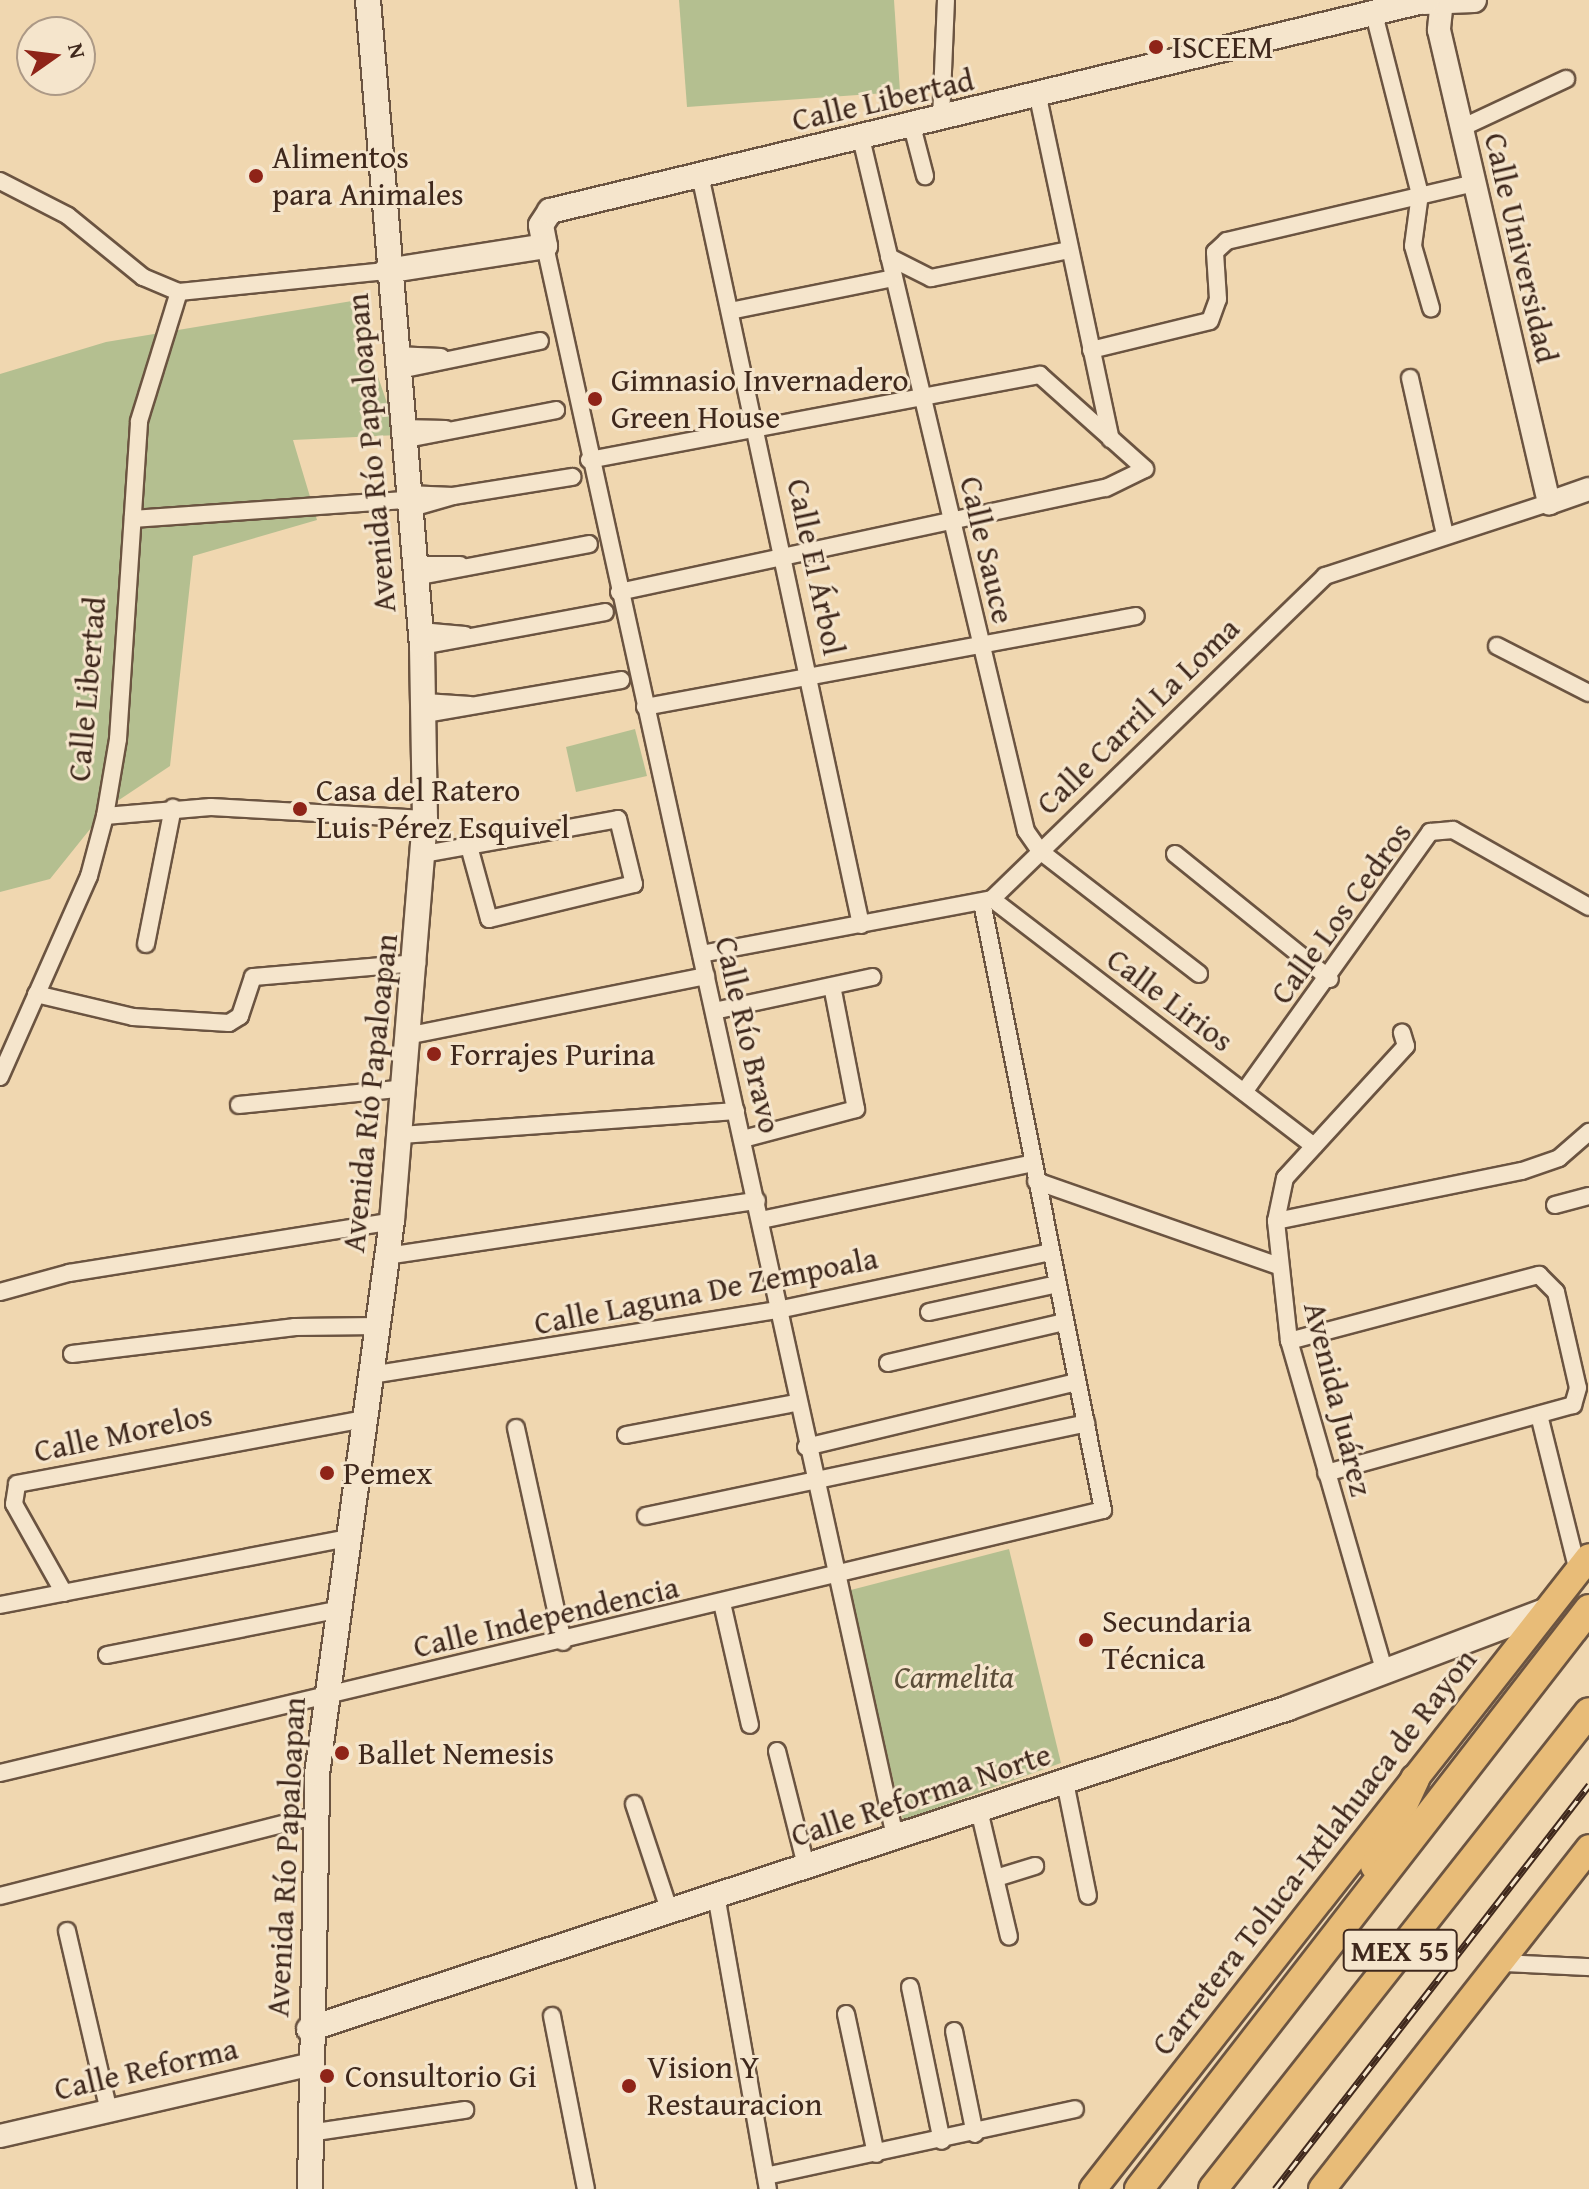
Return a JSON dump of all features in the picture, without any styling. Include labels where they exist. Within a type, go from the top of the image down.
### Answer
[{"type":"highway","name":"Carretera Toluca-Ixtlahuaca de Rayon","points":[[1139,2189],[1589,1609]]},
{"type":"highway","name":"MEX 55","points":[[1213,2189],[1589,1712]]},
{"type":"highway","points":[[1356,1907],[1415,1779]]},
{"type":"main road","name":"Avenida Río Papaloapan","points":[[310,2189],[308,2065],[314,1816],[337,1610],[392,1221],[417,963],[425,819],[425,708],[421,639],[386,271],[368,0]]},
{"type":"main road","name":"Calle Libertad","points":[[545,246],[541,225],[550,211],[1038,97],[1374,14],[1435,3],[1474,0]]},
{"type":"main road","points":[[386,271],[545,246]]},
{"type":"main road","name":"Carretera Toluca-Ixtlahuaca de Rayon","points":[[1093,2189],[1583,1564]]},
{"type":"main road","name":"Calle Reforma Norte","points":[[309,2029],[1065,1782],[1385,1673],[1548,1610]]},
{"type":"main road","points":[[1322,2189],[1503,1963],[1589,1848]]},
{"type":"street","points":[[941,119],[946,0]]},
{"type":"street","name":"Calle Universidad","points":[[1435,3],[1461,128],[1549,503]]},
{"type":"street","points":[[1374,14],[1420,194],[1413,246],[1431,308]]},
{"type":"street","points":[[1461,128],[1566,79]]},
{"type":"street","points":[[1038,97],[1111,439]]},
{"type":"street","points":[[912,126],[925,176]]},
{"type":"street","name":"Calle Sauce","points":[[861,138],[1026,831],[1040,851]]},
{"type":"street","name":"Calle El Árbol","points":[[700,175],[811,676],[861,925]]},
{"type":"street","points":[[0,181],[68,216],[143,277],[179,292],[386,271]]},
{"type":"street","points":[[1091,350],[1210,321],[1218,299],[1215,252],[1234,239],[1474,183]]},
{"type":"street","name":"Calle Río Bravo","points":[[545,246],[589,460],[757,1201],[812,1479],[895,1836]]},
{"type":"street","points":[[889,257],[931,278],[1069,250]]},
{"type":"street","points":[[730,311],[894,278]]},
{"type":"street","name":"Calle Libertad","points":[[0,1077],[89,876],[105,816],[118,739],[133,519],[147,380],[179,292]]},
{"type":"street","points":[[394,363],[540,341]]},
{"type":"street","points":[[589,460],[1040,375],[1145,469],[1106,488],[619,592]]},
{"type":"street","points":[[1410,378],[1445,534],[1589,489]]},
{"type":"street","points":[[401,434],[447,430],[556,410]]},
{"type":"street","points":[[133,519],[407,501],[572,477]]},
{"type":"street","name":"Calle Carril La Loma","points":[[987,900],[1335,570],[1445,534]]},
{"type":"street","points":[[414,571],[589,544]]},
{"type":"street","points":[[421,639],[465,635],[605,612]]},
{"type":"street","points":[[645,707],[1136,616]]},
{"type":"street","points":[[1497,646],[1589,693]]},
{"type":"street","points":[[425,708],[470,705],[621,680]]},
{"type":"street","points":[[146,944],[173,808]]},
{"type":"street","points":[[105,816],[173,808],[425,819]]},
{"type":"street","points":[[424,854],[470,850],[618,819],[634,884],[489,919],[470,850]]},
{"type":"street","name":"Calle Los Cedros","points":[[1244,1092],[1330,979],[1418,845],[1436,829],[1453,830],[1589,907]]},
{"type":"street","points":[[1040,851],[1199,974]]},
{"type":"street","points":[[1175,854],[1330,979]]},
{"type":"street","points":[[646,1516],[1086,1423],[1036,1181],[987,900],[701,954]]},
{"type":"street","name":"Calle Lirios","points":[[987,900],[1314,1146]]},
{"type":"street","points":[[36,994],[133,1017],[229,1023],[240,1016],[253,977],[417,963]]},
{"type":"street","points":[[411,1035],[706,976]]},
{"type":"street","points":[[714,1011],[872,977]]},
{"type":"street","points":[[743,1139],[854,1113],[832,986]]},
{"type":"street","name":"Avenida Juárez","points":[[1385,1673],[1289,1341],[1276,1221],[1280,1188],[1314,1146],[1406,1046],[1402,1033]]},
{"type":"street","points":[[239,1105],[406,1088]]},
{"type":"street","points":[[401,1135],[736,1111]]},
{"type":"street","points":[[1276,1221],[1522,1171],[1559,1158],[1589,1132]]},
{"type":"street","points":[[761,1220],[1033,1163]]},
{"type":"street","points":[[1036,1181],[1279,1266]]},
{"type":"street","points":[[1555,1205],[1589,1196]]},
{"type":"street","points":[[387,1256],[757,1201]]},
{"type":"street","points":[[0,1292],[80,1271],[392,1221]]},
{"type":"street","name":"Calle Laguna De Zempoala","points":[[371,1375],[778,1310],[1050,1252]]},
{"type":"street","points":[[1289,1341],[1528,1277],[1545,1277],[1556,1292],[1578,1388],[1566,1408],[1326,1473]]},
{"type":"street","points":[[929,1312],[1057,1284]]},
{"type":"street","points":[[888,1363],[1064,1322]]},
{"type":"street","points":[[72,1354],[295,1327],[378,1326]]},
{"type":"street","points":[[806,1447],[1077,1382]]},
{"type":"street","points":[[626,1435],[796,1403]]},
{"type":"street","points":[[1539,1415],[1583,1564]]},
{"type":"street","name":"Calle Morelos","points":[[64,1593],[14,1504],[17,1484],[364,1419]]},
{"type":"street","name":"Calle Independencia","points":[[0,1773],[563,1642],[1103,1510],[1086,1423]]},
{"type":"street","points":[[516,1428],[563,1642]]},
{"type":"street","points":[[0,1605],[347,1538]]},
{"type":"street","points":[[722,1603],[750,1725]]},
{"type":"street","points":[[107,1655],[337,1610]]},
{"type":"street","points":[[777,1751],[806,1866]]},
{"type":"street","points":[[1065,1782],[1088,1896]]},
{"type":"street","points":[[634,1804],[669,1909]]},
{"type":"street","points":[[979,1810],[1009,1937]]},
{"type":"street","points":[[0,1896],[314,1816]]},
{"type":"street","points":[[996,1878],[1035,1866]]},
{"type":"street","points":[[716,1895],[767,2182],[1075,2109]]},
{"type":"street","points":[[67,1931],[109,2111]]},
{"type":"street","points":[[1503,1963],[1589,1967]]},
{"type":"street","points":[[910,1987],[942,2141]]},
{"type":"street","points":[[846,2014],[876,2154]]},
{"type":"street","points":[[552,2016],[586,2189]]},
{"type":"street","points":[[954,2031],[975,2134]]},
{"type":"street","name":"Calle Reforma","points":[[0,2136],[308,2065]]},
{"type":"street","points":[[309,2133],[465,2110]]},
{"type":"green space","points":[[679,0],[894,0],[900,92],[687,107]]},
{"type":"green space","points":[[352,301],[398,435],[293,440],[317,520],[193,556],[170,766],[107,808],[50,879],[0,892],[0,374],[106,342]]},
{"type":"green space","points":[[635,729],[647,776],[576,792],[566,747]]},
{"type":"green space","name":"Carmelita","points":[[1009,1549],[1061,1763],[903,1820],[847,1591]]},
{"type":"railway","points":[[1275,2189],[1589,1785]]},
{"type":"place","name":"ISCEEM","points":[[1156,47]]},
{"type":"place","name":"Alimentos para Animales","points":[[256,176]]},
{"type":"place","name":"Gimnasio Invernadero Green House","points":[[595,399]]},
{"type":"place","name":"Casa del Ratero Luis Pérez Esquivel","points":[[300,809]]},
{"type":"place","name":"Forrajes Purina","points":[[434,1054]]},
{"type":"place","name":"Pemex","points":[[327,1473]]},
{"type":"place","name":"Secundaria Técnica","points":[[1086,1640]]},
{"type":"place","name":"Ballet Nemesis","points":[[342,1753]]},
{"type":"place","name":"Consultorio Gi","points":[[327,2076]]},
{"type":"place","name":"Vision Y Restauracion","points":[[629,2086]]}]
